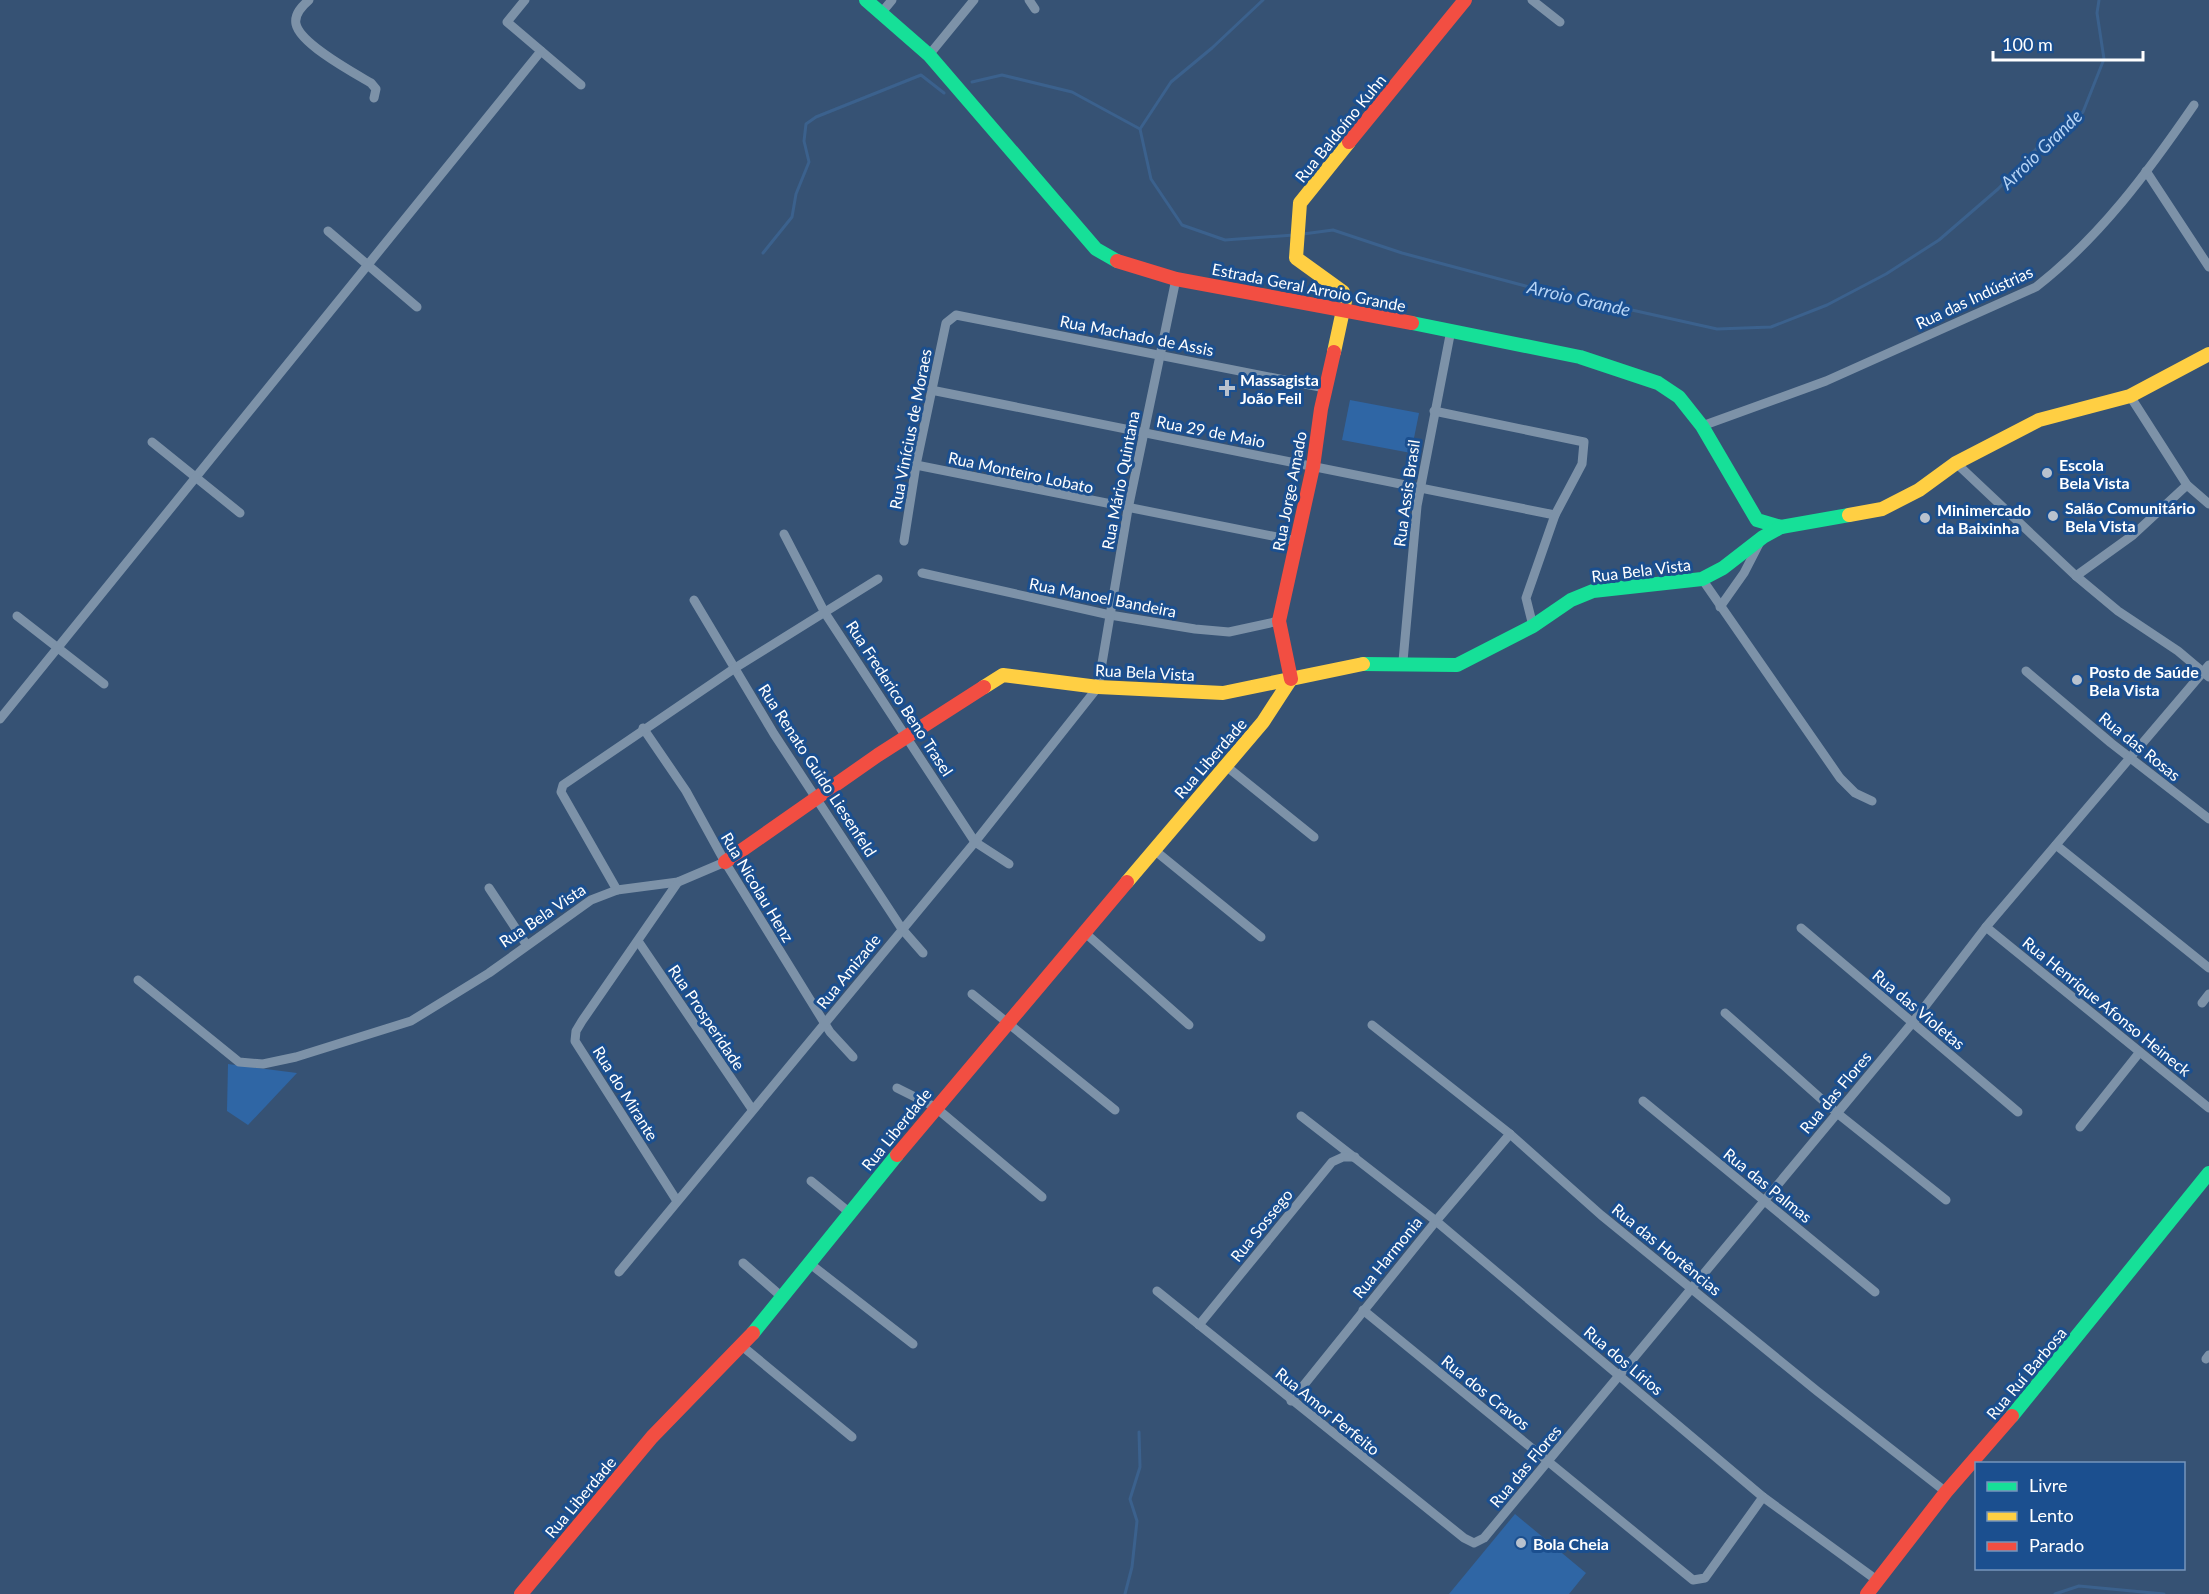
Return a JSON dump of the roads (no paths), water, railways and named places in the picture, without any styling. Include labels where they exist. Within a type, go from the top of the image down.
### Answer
[{"type":"street","points":[[309,0],[302,5],[297,16],[300,32],[329,57],[371,83],[376,89],[374,98]]},
{"type":"street","points":[[525,0],[507,22],[581,85]]},
{"type":"street","name":"Estrada Geral Arroio Grande","points":[[866,0],[929,55],[1096,249],[1114,260],[1176,279],[1344,309],[1580,357],[1658,383],[1679,397],[1702,426],[1757,520],[1781,527]]},
{"type":"street","points":[[882,12],[892,0]]},
{"type":"street","points":[[929,55],[974,0]]},
{"type":"street","points":[[1029,0],[1035,9]]},
{"type":"street","name":"Rua Baldoíno Kuhn","points":[[1344,309],[1342,292],[1296,258],[1300,203],[1466,0]]},
{"type":"street","points":[[1532,0],[1560,22]]},
{"type":"street","points":[[0,719],[541,51]]},
{"type":"street","name":"Rua das Indústrias","points":[[1702,426],[1827,381],[2036,287],[2059,269],[2106,223],[2194,105]]},
{"type":"street","points":[[2146,171],[2209,267]]},
{"type":"street","points":[[328,231],[417,307]]},
{"type":"street","name":"Rua Mário Quintana","points":[[1098,687],[1128,509],[1176,279]]},
{"type":"street","name":"Rua Jorge Amado","points":[[1291,680],[1279,621],[1313,467],[1325,388],[1344,309]]},
{"type":"street","name":"Rua Machado de Assis","points":[[946,323],[956,315],[966,315],[1325,388]]},
{"type":"street","name":"Rua Vinícius de Moraes","points":[[904,541],[916,465],[946,323]]},
{"type":"street","name":"Rua Assis Brasil","points":[[1403,662],[1420,487],[1451,330]]},
{"type":"street","name":"Rua Bela Vista","points":[[138,980],[239,1062],[263,1064],[296,1057],[411,1021],[489,973],[526,944],[591,900],[617,890],[678,882],[725,862],[908,736],[1003,675],[1098,687],[1223,693],[1369,663],[1457,664],[1533,626],[1571,600],[1593,591],[1702,579],[1723,568],[1763,537],[1781,527],[1882,509],[1919,490],[1956,463],[2052,415],[2130,396],[2209,354]]},
{"type":"street","name":"Rua 29 de Maio","points":[[931,390],[1555,515]]},
{"type":"street","points":[[2130,396],[2187,485],[2209,504]]},
{"type":"street","points":[[1434,411],[1584,442],[1585,450],[1573,483],[1555,515],[1526,598],[1533,626]]},
{"type":"street","points":[[152,442],[240,513]]},
{"type":"street","points":[[1956,463],[2076,576],[2118,611],[2207,671]]},
{"type":"street","name":"Rua Monteiro Lobato","points":[[916,465],[1297,541]]},
{"type":"street","points":[[2076,576],[2133,535],[2187,485]]},
{"type":"street","name":"Rua Frederico Beno Trasel","points":[[784,534],[825,613],[908,736],[975,842],[1009,864]]},
{"type":"street","points":[[1720,607],[1744,573],[1763,537]]},
{"type":"street","name":"Rua Manoel Bandeira","points":[[922,573],[1110,615],[1195,629],[1229,632],[1279,621]]},
{"type":"street","points":[[617,890],[561,792],[569,779],[735,668],[878,579]]},
{"type":"street","points":[[1702,579],[1840,778],[1855,793],[1872,801]]},
{"type":"street","name":"Rua Renato Guido Liesenfeld","points":[[694,600],[774,734],[902,928],[923,953]]},
{"type":"street","points":[[17,616],[104,684]]},
{"type":"street","name":"Rua das Rosas","points":[[2026,671],[2129,757],[2209,819]]},
{"type":"street","name":"Rua das Flores","points":[[1484,1538],[1913,1022],[1986,927],[2129,757],[2207,671]]},
{"type":"street","name":"Rua Liberdade","points":[[521,1594],[645,1444],[742,1346],[1006,1021],[1263,722],[1291,680]]},
{"type":"street","name":"Rua Amizade","points":[[619,1272],[975,842],[1098,687]]},
{"type":"street","name":"Rua Nicolau Henz","points":[[643,728],[686,791],[725,862],[824,1024],[853,1057]]},
{"type":"street","points":[[1226,766],[1314,837]]},
{"type":"street","points":[[2056,845],[2209,968]]},
{"type":"street","points":[[1154,849],[1261,937]]},
{"type":"street","name":"Rua do Mirante","points":[[677,1201],[575,1041],[576,1031],[582,1021],[678,882]]},
{"type":"street","points":[[489,888],[526,944]]},
{"type":"street","name":"Rua Henrique Afonso Heineck","points":[[1986,927],[2209,1108]]},
{"type":"street","name":"Rua das Violetas","points":[[1801,928],[2018,1112]]},
{"type":"street","points":[[1083,932],[1189,1025]]},
{"type":"street","name":"Rua Prosperidade","points":[[638,941],[752,1109]]},
{"type":"street","points":[[972,994],[1114,1110]]},
{"type":"street","points":[[2202,1003],[2209,994]]},
{"type":"street","points":[[1725,1013],[1837,1113],[1946,1200]]},
{"type":"street","name":"Rua das Hortências","points":[[1372,1024],[1510,1134],[1601,1215],[1946,1492]]},
{"type":"street","points":[[2080,1127],[2139,1053]]},
{"type":"street","points":[[897,1088],[935,1107],[1042,1197]]},
{"type":"street","name":"Rua das Palmas","points":[[1643,1101],[1875,1292]]},
{"type":"street","name":"Rua dos Lírios","points":[[1301,1116],[1436,1221],[1763,1497],[1878,1581]]},
{"type":"street","name":"Rua Harmonia","points":[[1291,1401],[1436,1221],[1510,1134]]},
{"type":"street","name":"Rua Sossego","points":[[1199,1326],[1332,1162],[1342,1157],[1355,1157]]},
{"type":"street","name":"Rua Ruí Barbosa","points":[[1867,1594],[1946,1492],[2038,1386],[2209,1173]]},
{"type":"street","points":[[811,1181],[850,1213]]},
{"type":"street","points":[[743,1263],[782,1297]]},
{"type":"street","points":[[809,1263],[913,1344]]},
{"type":"street","name":"Rua Amor Perfeito","points":[[1157,1291],[1464,1538],[1473,1543],[1484,1538]]},
{"type":"street","name":"Rua dos Cravos","points":[[1363,1310],[1694,1580],[1706,1578],[1763,1497]]},
{"type":"street","points":[[742,1346],[852,1437]]},
{"type":"waterway","name":"Arroio Grande","points":[[1263,0],[1212,48],[1171,82],[1140,129],[1151,179],[1182,225],[1225,240],[1294,235]]},
{"type":"waterway","name":"Arroio Grande","points":[[1303,234],[1333,230],[1402,253],[1533,288],[1717,329],[1771,327],[1827,305],[1886,274],[1939,240],[1998,189],[2039,146],[2083,112],[2104,59],[2097,13],[2099,0]]},
{"type":"waterway","points":[[763,253],[792,217],[796,194],[809,162],[804,141],[806,124],[816,117],[921,75],[944,93]]},
{"type":"waterway","points":[[972,82],[1002,75],[1072,92],[1140,129]]},
{"type":"waterway","points":[[1125,1594],[1132,1567],[1137,1521],[1130,1499],[1140,1467],[1139,1432]]},
{"type":"waterway","points":[[2055,1594],[2079,1586],[2164,1594]]},
{"type":"place","name":"Massagista João Feil","points":[[1227,388]]},
{"type":"place","name":"Escola Bela Vista","points":[[2047,473]]},
{"type":"place","name":"Salão Comunitário Bela Vista","points":[[2053,516]]},
{"type":"place","name":"Minimercado da Baixinha","points":[[1925,518]]},
{"type":"place","name":"Posto de Saúde Bela Vista","points":[[2077,680]]},
{"type":"place","name":"Bola Cheia","points":[[1521,1543]]}]
